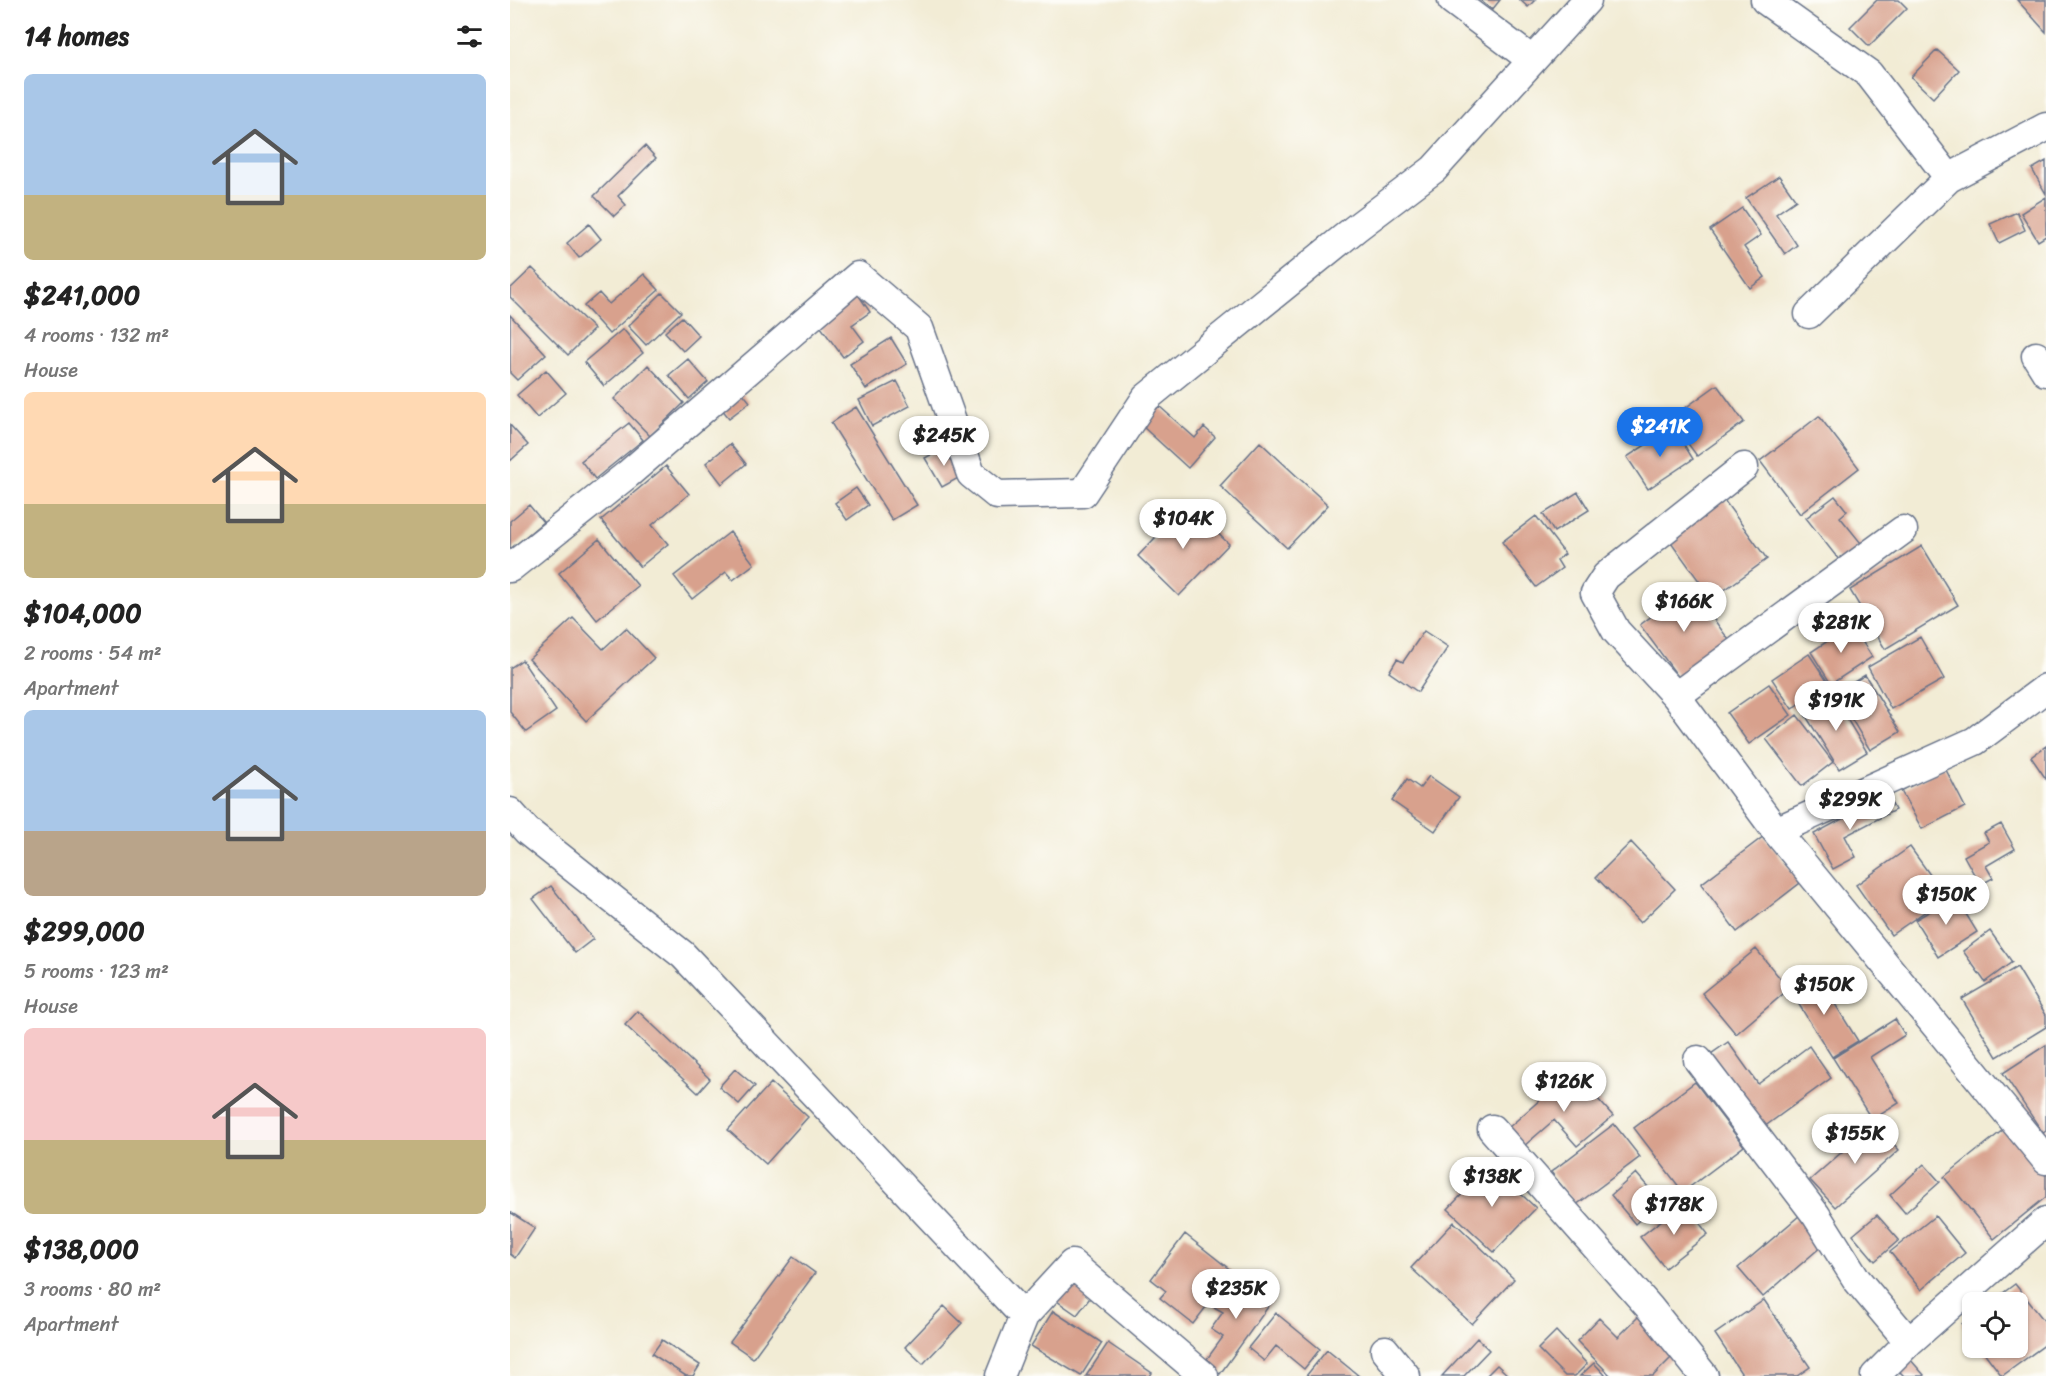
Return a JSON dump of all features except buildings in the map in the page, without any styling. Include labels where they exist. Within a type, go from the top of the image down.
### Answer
[{"type":"street","points":[[1452,0],[1532,60]]},
{"type":"street","points":[[510,568],[628,474],[858,276],[919,328],[971,474],[997,495],[1083,494],[1146,398],[1434,168],[1587,0]]},
{"type":"street","points":[[1765,0],[1869,74],[1949,178]]},
{"type":"street","points":[[1809,314],[1949,178],[2046,127]]},
{"type":"street","points":[[1744,467],[1606,576],[1595,593],[1616,631],[1676,696],[1776,831],[2046,1160]]},
{"type":"street","points":[[1676,696],[1903,530]]},
{"type":"street","points":[[1776,831],[1975,741],[2046,688]]},
{"type":"street","points":[[510,812],[527,831],[683,955],[1024,1316]]},
{"type":"street","points":[[1698,1060],[1816,1215],[1857,1280],[1910,1342]]},
{"type":"street","points":[[1492,1129],[1649,1306],[1704,1376]]},
{"type":"street","points":[[1875,1376],[2046,1221]]},
{"type":"street","points":[[1000,1376],[1024,1316],[1072,1264],[1204,1376]]},
{"type":"street","points":[[1385,1350],[1406,1376]]}]
